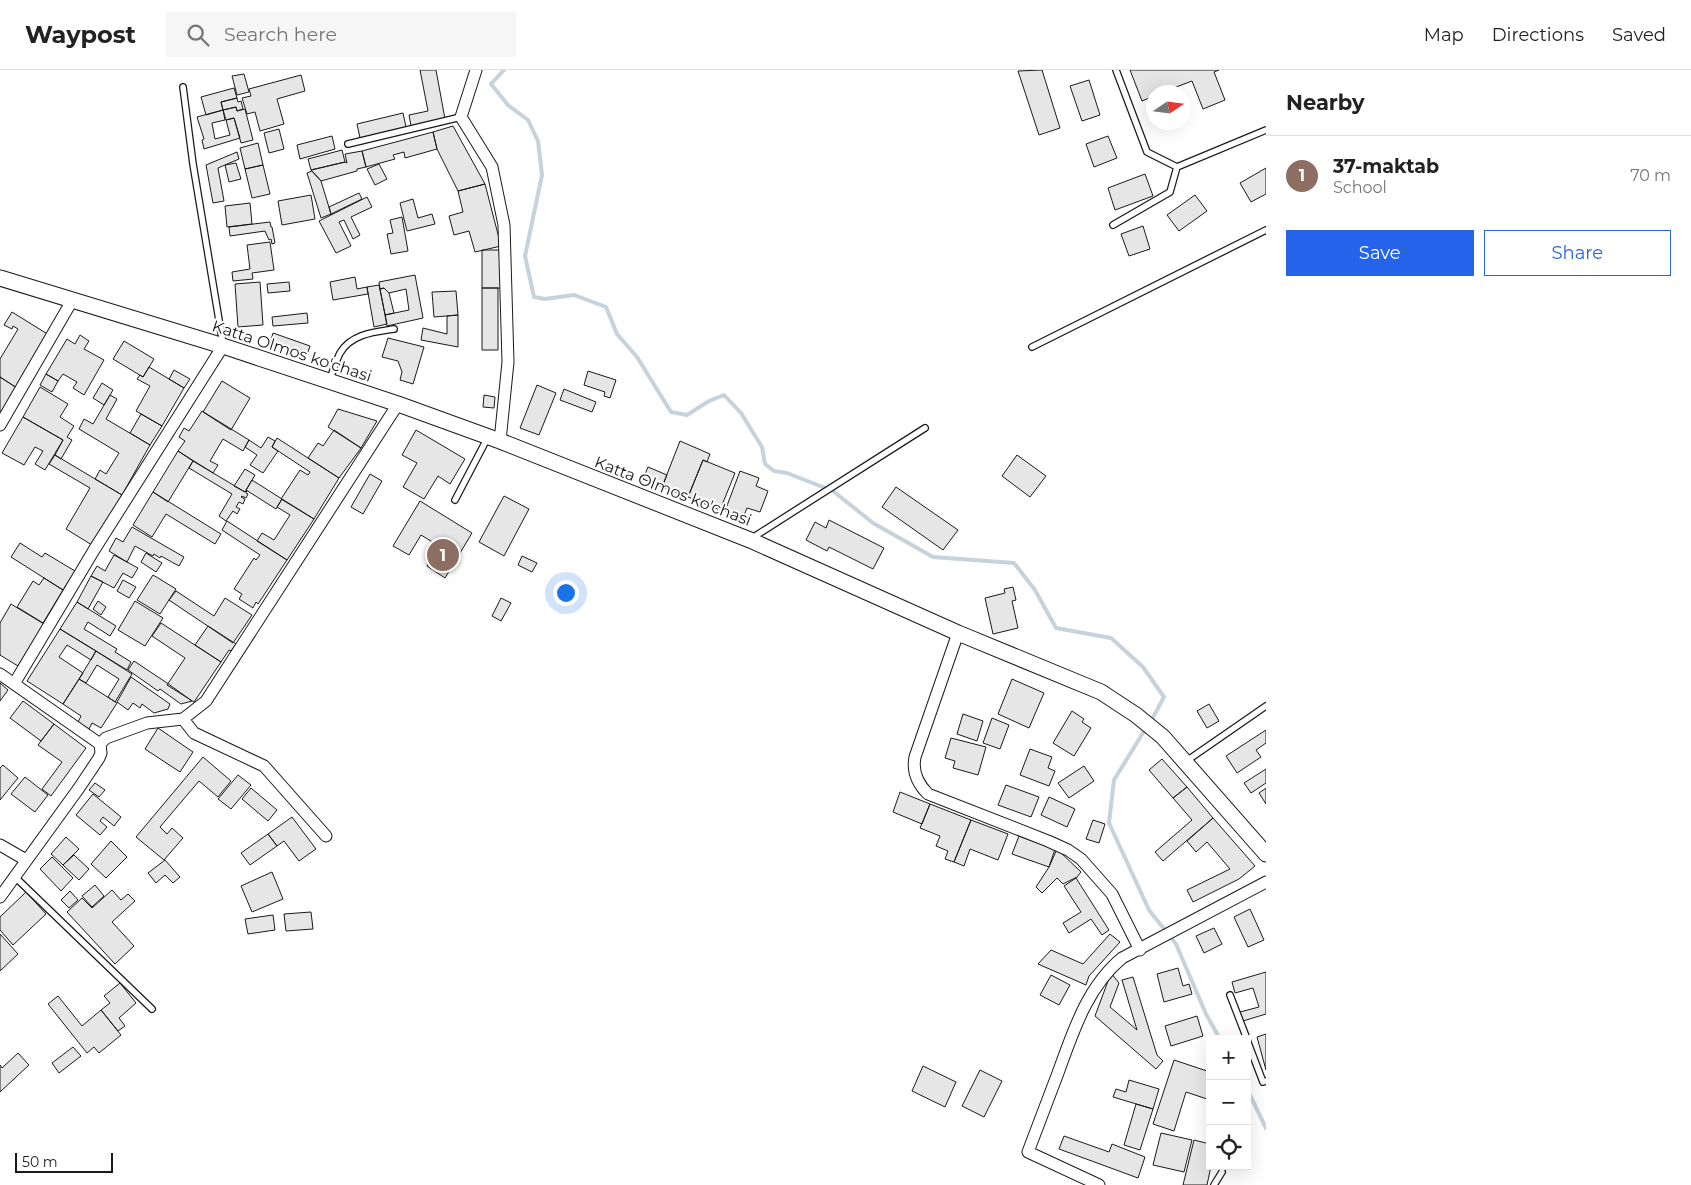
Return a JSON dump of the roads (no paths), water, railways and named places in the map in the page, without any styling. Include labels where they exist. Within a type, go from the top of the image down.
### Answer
[{"type":"street","points":[[476,70],[461,117],[492,167],[504,226],[508,362],[494,439]]},
{"type":"street","name":"Katta Olmos ko'chasi","points":[[0,278],[223,346],[398,404],[494,439],[750,540],[958,632],[1101,692],[1163,736],[1266,854]]},
{"type":"street","points":[[0,425],[73,299]]},
{"type":"street","points":[[14,684],[94,550],[223,346]]},
{"type":"street","points":[[100,744],[106,738],[148,723],[183,719],[206,701],[398,404]]},
{"type":"street","points":[[958,632],[915,757],[914,767],[918,781],[928,794],[1048,841],[1068,850],[1081,859],[1112,894],[1140,950]]},
{"type":"street","points":[[0,674],[100,744],[101,753],[79,788],[0,897]]},
{"type":"street","points":[[183,719],[194,733],[264,766],[326,836]]},
{"type":"street","points":[[0,845],[26,860]]},
{"type":"street","points":[[1100,1185],[1028,1152],[1071,1037],[1092,992],[1104,975],[1122,958],[1169,935],[1266,882]]},
{"type":"lane","points":[[1116,70],[1147,152],[1177,167],[1266,130]]},
{"type":"lane","points":[[183,87],[193,164],[223,346]]},
{"type":"lane","points":[[348,144],[461,117]]},
{"type":"lane","points":[[1113,225],[1170,192],[1177,167]]},
{"type":"lane","points":[[1032,347],[1266,230]]},
{"type":"lane","points":[[329,381],[340,352],[355,338],[368,333],[394,329]]},
{"type":"lane","points":[[750,540],[925,428]]},
{"type":"lane","points":[[455,500],[494,439]]},
{"type":"lane","points":[[1185,762],[1266,706]]},
{"type":"lane","points":[[15,877],[152,1009]]},
{"type":"lane","points":[[1230,995],[1245,1035]]},
{"type":"lane","points":[[1251,1049],[1264,1082],[1266,1081]]},
{"type":"lane","points":[[1214,1185],[1222,1172]]},
{"type":"waterway","points":[[504,70],[491,84],[508,105],[528,120],[538,141],[542,175],[525,256],[534,297],[545,299],[574,295],[606,307],[617,334],[637,357],[671,412],[687,415],[709,401],[724,395],[741,413],[762,447],[765,464],[774,471],[787,473],[833,491],[873,523],[933,557],[1014,563],[1035,590],[1056,628],[1111,638],[1143,667],[1164,697],[1150,723]]},
{"type":"waterway","points":[[1146,728],[1114,780],[1109,823],[1149,910],[1176,944],[1206,1014],[1218,1035]]},
{"type":"waterway","points":[[1251,1097],[1266,1128]]},
{"type":"place","name":"37-maktab","points":[[443,555]]}]
